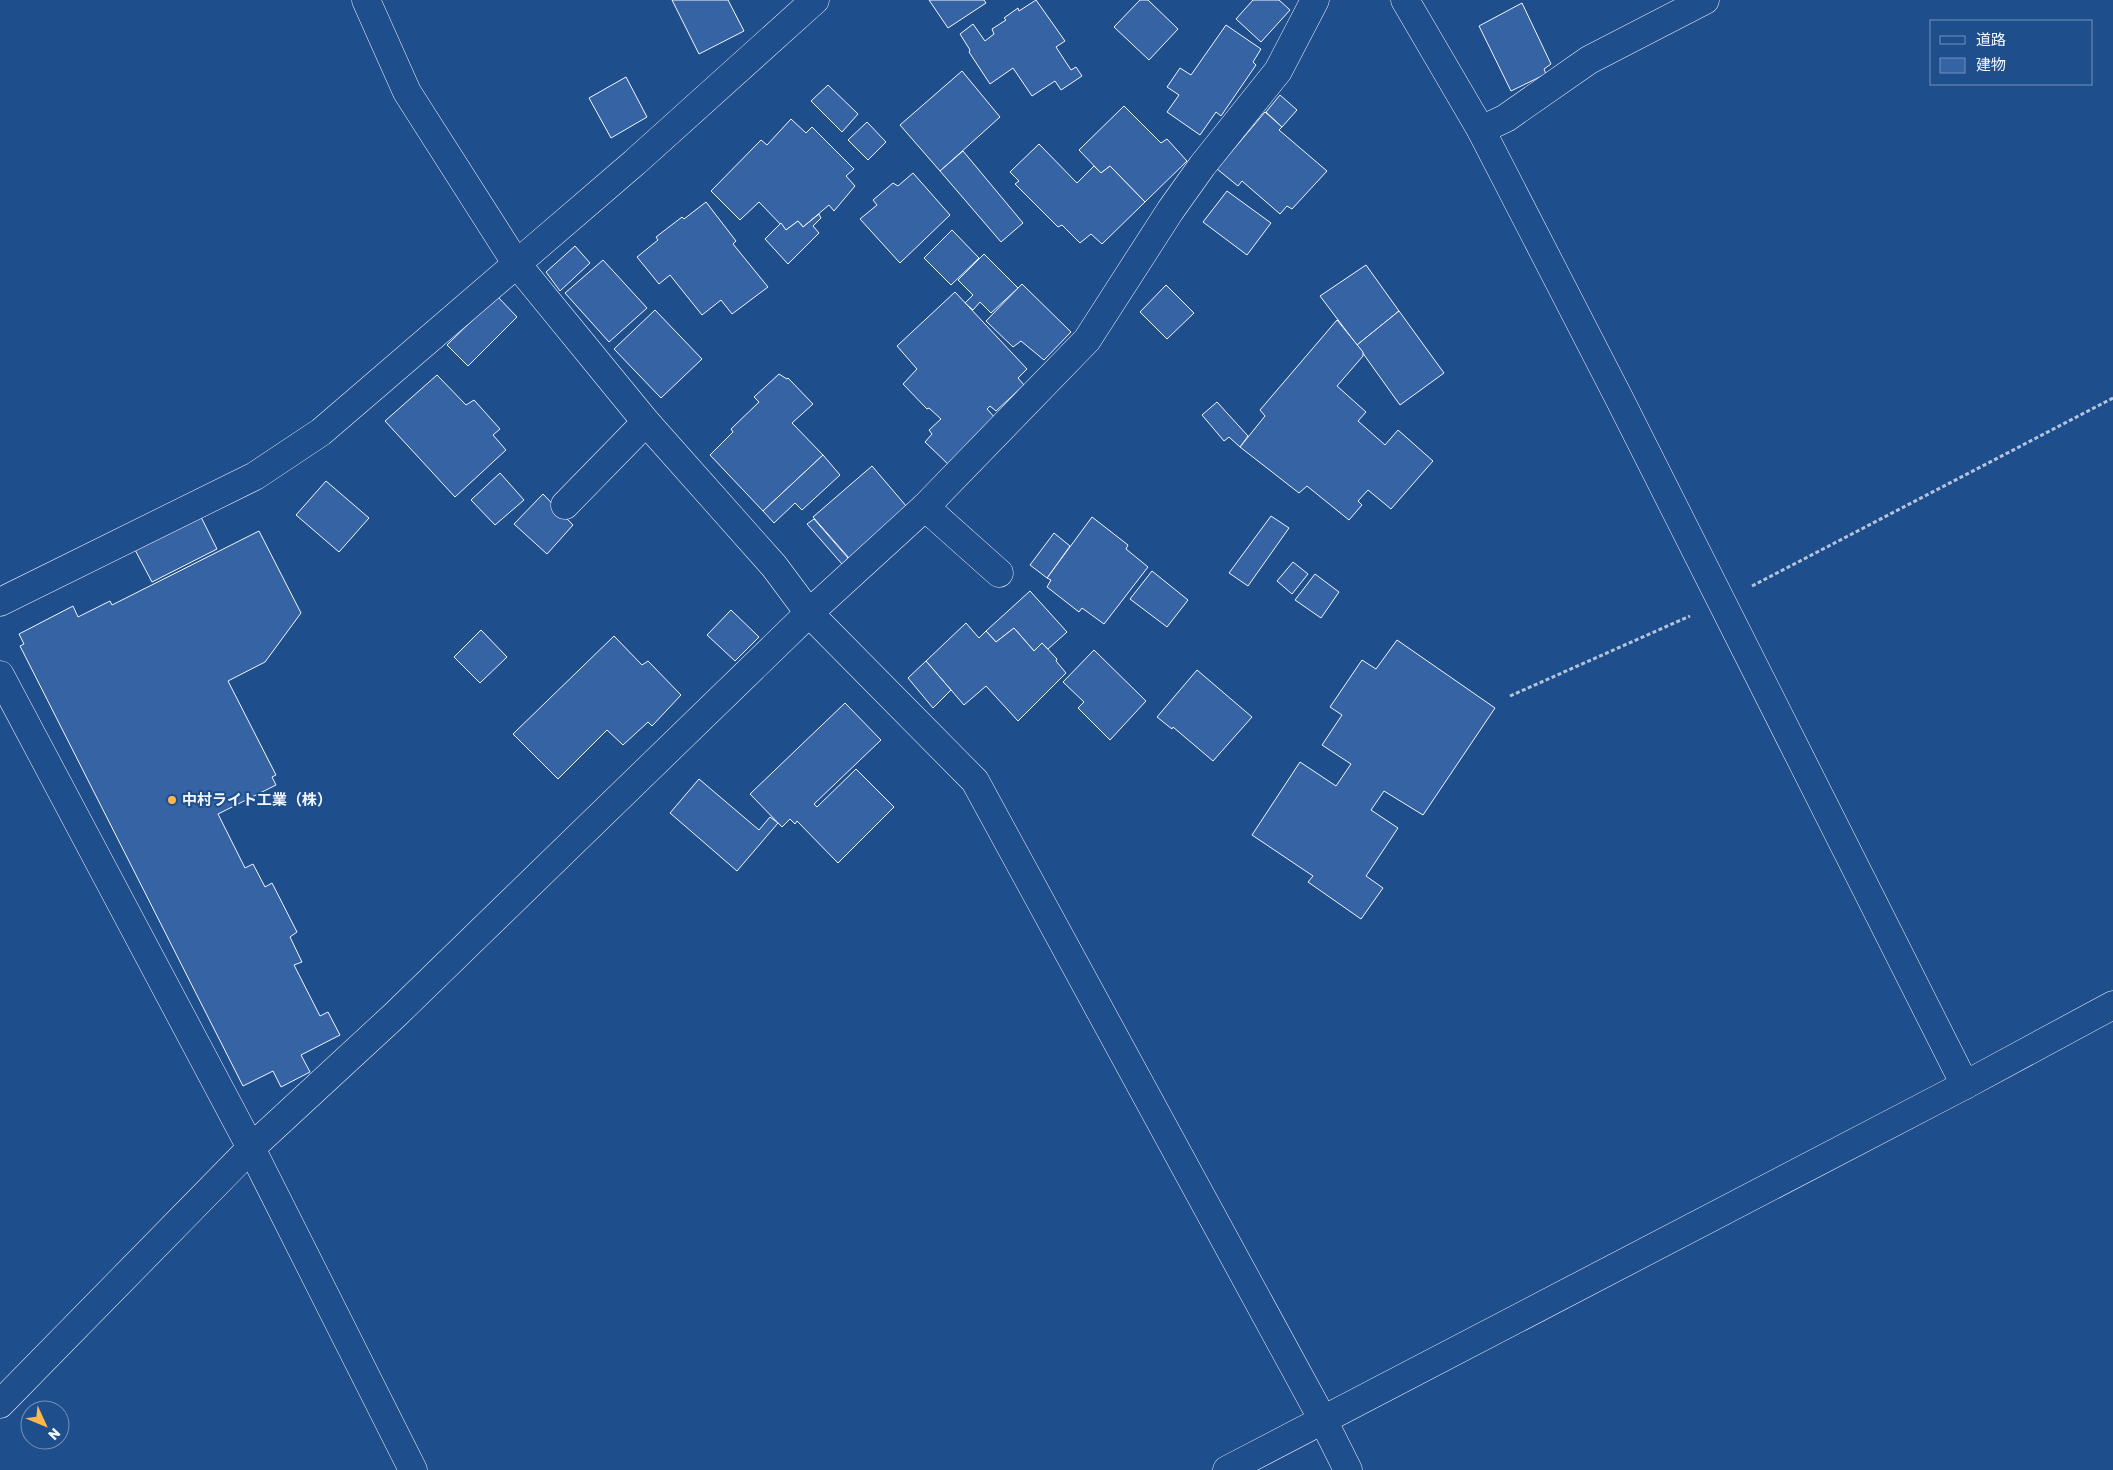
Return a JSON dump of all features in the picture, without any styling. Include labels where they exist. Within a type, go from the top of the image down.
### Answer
[{"type":"street","points":[[366,0],[407,92],[516,263],[646,422],[774,566],[809,613],[976,781],[1323,1420],[1348,1470]]},
{"type":"street","points":[[0,602],[255,476],[321,432],[634,163],[815,0]]},
{"type":"street","points":[[0,1404],[251,1148],[395,1015],[809,613],[925,507],[1087,340],[1170,211],[1202,166],[1278,71],[1315,0]]},
{"type":"street","points":[[1405,0],[1481,130],[1965,1086]]},
{"type":"street","points":[[1481,130],[1506,118],[1589,60],[1705,0]]},
{"type":"street","points":[[565,505],[646,422]]},
{"type":"street","points":[[925,507],[999,573]]},
{"type":"street","points":[[0,676],[251,1148],[412,1470]]},
{"type":"street","points":[[1227,1470],[1965,1086],[2113,1005]]},
{"type":"path","points":[[1510,696],[1721,602],[2113,398]]},
{"type":"building","points":[[672,0],[728,0],[744,31],[699,54]]},
{"type":"building","points":[[929,0],[984,0],[986,3],[948,28]]},
{"type":"building","points":[[1036,0],[1065,41],[1056,47],[1071,70],[1076,67],[1082,76],[1061,90],[1055,81],[1032,96],[1013,68],[990,84],[969,52],[970,50],[960,34],[973,24],[985,41],[994,34],[992,29],[1006,20],[1004,18],[1018,8],[1019,11]]},
{"type":"building","points":[[1140,0],[1148,0],[1178,29],[1149,60],[1114,27]]},
{"type":"building","points":[[1253,0],[1279,0],[1290,10],[1261,42],[1236,19]]},
{"type":"building","points":[[1522,3],[1551,64],[1544,69],[1546,74],[1511,91],[1479,26]]},
{"type":"building","points":[[1226,25],[1261,49],[1253,62],[1256,65],[1221,116],[1216,112],[1200,135],[1167,112],[1179,95],[1167,87],[1180,68],[1191,75]]},
{"type":"building","points":[[962,71],[1000,117],[940,171],[900,125]]},
{"type":"building","points":[[626,77],[647,117],[611,138],[589,98]]},
{"type":"building","points":[[828,85],[858,114],[842,132],[811,101]]},
{"type":"building","points":[[1280,95],[1297,110],[1282,127],[1266,112]]},
{"type":"building","points":[[1124,106],[1161,143],[1167,139],[1187,161],[1145,202],[1110,166],[1101,173],[1079,150]]},
{"type":"building","points":[[1265,112],[1282,127],[1279,130],[1327,171],[1292,209],[1287,206],[1280,214],[1242,181],[1238,186],[1217,169]]},
{"type":"building","points":[[791,119],[806,133],[812,127],[854,169],[846,176],[855,186],[834,211],[829,205],[803,227],[798,221],[786,230],[759,202],[740,220],[711,191],[761,140],[767,145]]},
{"type":"building","points":[[867,122],[886,142],[868,160],[848,140]]},
{"type":"building","points":[[1039,144],[1077,183],[1094,166],[1101,173],[1110,166],[1145,202],[1102,244],[1091,234],[1080,243],[1062,225],[1058,227],[1015,184],[1019,181],[1010,172]]},
{"type":"building","points":[[963,151],[1023,223],[1001,242],[940,171]]},
{"type":"building","points":[[913,173],[950,215],[900,263],[860,219],[877,205],[873,200],[893,183],[898,186]]},
{"type":"building","points":[[1227,191],[1271,223],[1247,255],[1203,222]]},
{"type":"building","points":[[706,202],[736,241],[733,244],[768,287],[732,314],[721,300],[702,315],[670,275],[659,284],[637,257],[658,240],[656,237]]},
{"type":"building","points":[[819,214],[821,218],[813,226],[819,233],[788,264],[765,239],[781,223],[786,230],[798,221],[803,227]]},
{"type":"building","points":[[952,230],[979,258],[951,285],[924,258]]},
{"type":"building","points":[[575,246],[590,263],[560,291],[546,272]]},
{"type":"building","points":[[984,254],[1018,288],[991,313],[980,302],[973,310],[965,303],[973,295],[958,280]]},
{"type":"building","points":[[603,260],[647,308],[609,342],[565,293]]},
{"type":"building","points":[[1366,265],[1399,311],[1357,345],[1320,296]]},
{"type":"building","points":[[1022,284],[1071,332],[1044,360],[1021,341],[1013,347],[986,321]]},
{"type":"building","points":[[1166,285],[1194,313],[1167,339],[1140,312]]},
{"type":"building","points":[[955,292],[1027,369],[1018,378],[1024,385],[996,411],[990,406],[987,409],[997,420],[949,465],[925,442],[932,434],[929,430],[941,419],[929,408],[927,409],[903,384],[917,369],[897,346]]},
{"type":"building","points":[[497,296],[517,317],[468,366],[447,345]]},
{"type":"building","points":[[655,310],[702,359],[661,398],[614,349]]},
{"type":"building","points":[[1399,311],[1444,373],[1400,405],[1357,345]]},
{"type":"building","points":[[1337,320],[1363,352],[1363,356],[1337,386],[1366,412],[1358,421],[1385,445],[1398,430],[1433,461],[1391,509],[1368,490],[1358,501],[1362,505],[1349,520],[1307,486],[1299,493],[1240,447],[1265,416],[1260,410]]},
{"type":"building","points":[[779,374],[788,378],[813,404],[792,423],[823,455],[763,511],[710,455],[733,432],[731,429],[759,402],[754,397]]},
{"type":"building","points":[[437,375],[466,405],[474,400],[500,429],[493,435],[506,450],[455,497],[385,421]]},
{"type":"building","points":[[1217,402],[1248,436],[1240,447],[1229,437],[1224,441],[1202,415]]},
{"type":"building","points":[[823,455],[840,475],[802,510],[795,503],[774,523],[763,511]]},
{"type":"building","points":[[872,466],[907,507],[849,558],[813,517]]},
{"type":"building","points":[[500,473],[524,500],[495,525],[471,500]]},
{"type":"building","points":[[326,481],[369,518],[339,552],[296,515]]},
{"type":"building","points":[[543,494],[573,525],[547,554],[514,524]]},
{"type":"building","points":[[199,513],[217,549],[152,582],[133,546]]},
{"type":"building","points":[[1271,516],[1289,528],[1248,586],[1229,573]]},
{"type":"building","points":[[1092,517],[1128,545],[1126,549],[1148,567],[1104,624],[1082,608],[1079,612],[1047,587],[1051,580],[1047,578]]},
{"type":"building","points":[[814,519],[848,558],[842,564],[807,524]]},
{"type":"building","name":"中村ライト工業（株）","points":[[259,531],[301,613],[265,662],[228,681],[276,775],[272,777],[276,785],[218,814],[245,868],[253,864],[265,887],[272,883],[297,932],[290,937],[302,962],[294,965],[320,1016],[328,1012],[340,1035],[301,1055],[310,1072],[281,1087],[273,1071],[243,1086],[20,646],[24,644],[19,634],[73,606],[78,617],[110,601],[112,605]]},
{"type":"building","points":[[1054,533],[1070,546],[1047,578],[1030,565]]},
{"type":"building","points":[[1293,562],[1308,574],[1292,594],[1277,581]]},
{"type":"building","points":[[1152,571],[1188,600],[1167,627],[1130,599]]},
{"type":"building","points":[[1315,574],[1339,592],[1321,618],[1295,600]]},
{"type":"building","points":[[1030,591],[1067,632],[1048,649],[1042,643],[1034,651],[1014,628],[996,642],[986,631]]},
{"type":"building","points":[[731,610],[759,637],[735,661],[707,635]]},
{"type":"building","points":[[966,623],[979,638],[986,631],[996,642],[1014,628],[1034,651],[1042,643],[1057,659],[1056,661],[1066,673],[1018,721],[986,686],[964,705],[926,661]]},
{"type":"building","points":[[481,630],[507,657],[480,683],[454,657]]},
{"type":"building","points":[[614,636],[642,665],[648,661],[681,695],[652,726],[648,722],[623,745],[607,730],[558,779],[513,734]]},
{"type":"building","points":[[1397,640],[1495,708],[1423,815],[1384,791],[1371,810],[1398,828],[1366,876],[1383,888],[1361,919],[1308,882],[1313,876],[1252,835],[1300,762],[1336,786],[1351,764],[1322,745],[1342,715],[1330,707],[1362,660],[1376,669]]},
{"type":"building","points":[[1094,650],[1146,701],[1110,740],[1078,708],[1084,702],[1063,682]]},
{"type":"building","points":[[926,661],[951,690],[933,708],[908,678]]},
{"type":"building","points":[[1197,670],[1252,717],[1213,761],[1173,727],[1172,729],[1157,717]]},
{"type":"building","points":[[845,703],[881,740],[814,804],[817,807],[856,769],[894,807],[838,863],[797,821],[795,824],[790,819],[782,827],[750,794]]},
{"type":"building","points":[[699,779],[759,830],[770,817],[778,823],[737,871],[670,813]]},
{"type":"place","name":"中村ライト工業（株）","points":[[172,800]]}]
